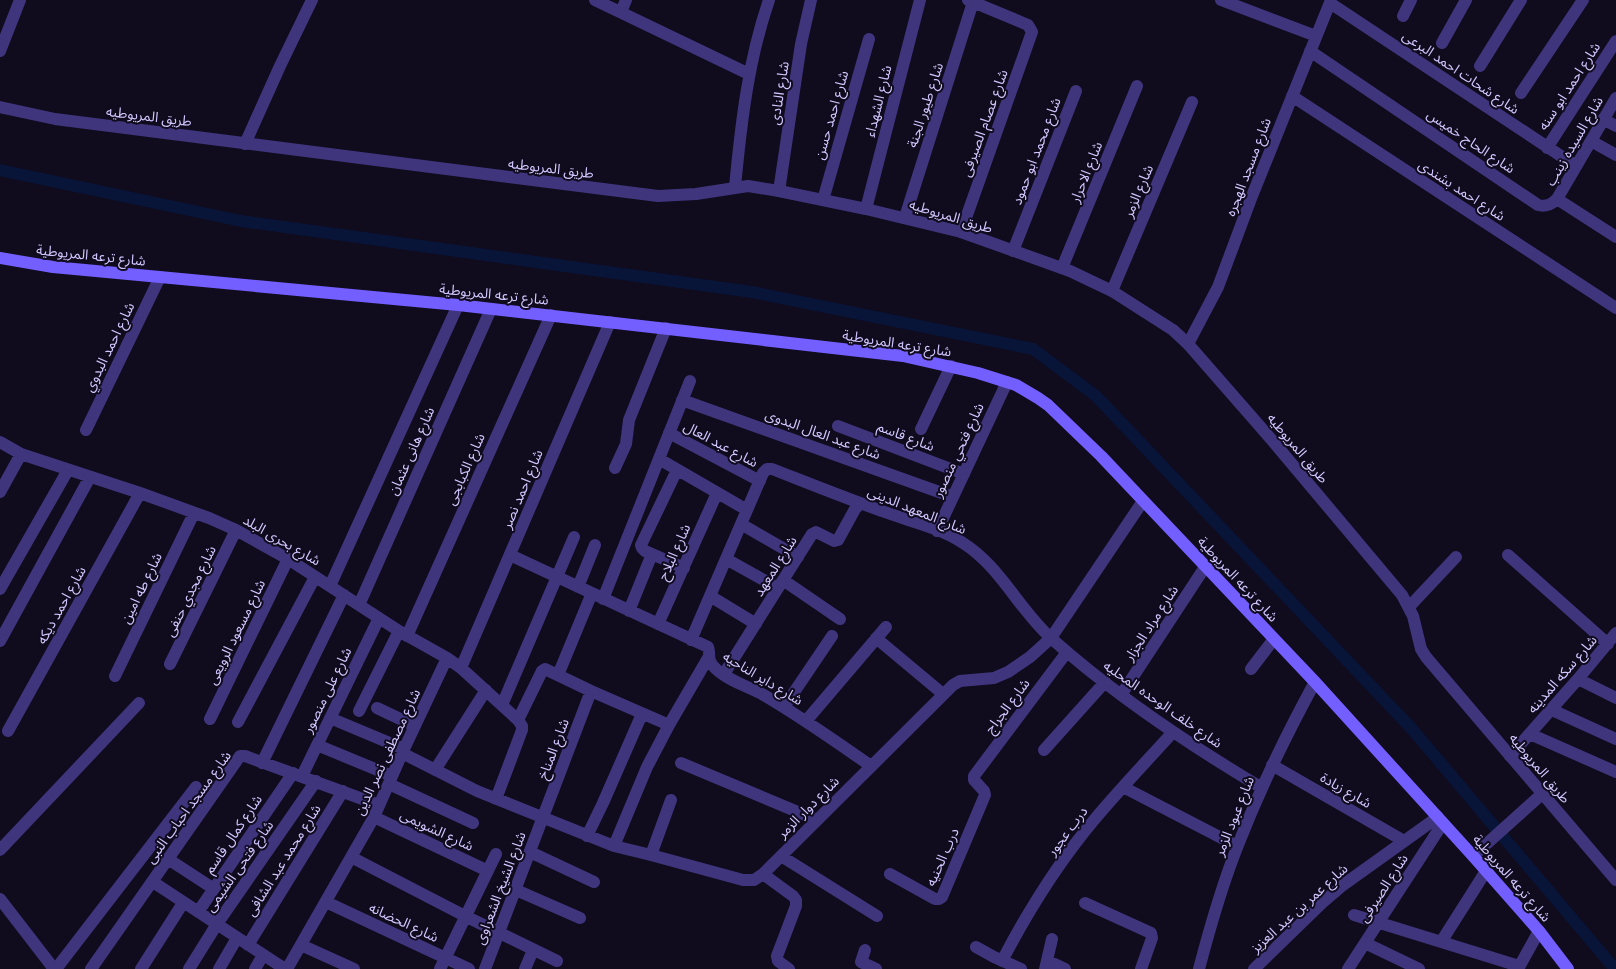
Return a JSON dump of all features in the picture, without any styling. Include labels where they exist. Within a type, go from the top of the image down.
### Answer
[{"type":"main road","name":"شارع ترعه المريوطية","points":[[0,258],[53,267],[458,305],[904,356],[951,366],[1007,382],[1038,398],[1061,415],[1315,682],[1440,820],[1478,852],[1486,871],[1539,931],[1562,966]]},
{"type":"street","points":[[0,51],[20,0]]},
{"type":"street","points":[[245,144],[312,0]]},
{"type":"street","points":[[596,0],[749,74]]},
{"type":"street","points":[[621,12],[626,0]]},
{"type":"street","points":[[741,186],[741,124],[749,74],[768,0]]},
{"type":"street","name":"شارع النادى","points":[[779,191],[801,44],[811,0]]},
{"type":"street","name":"شارع الشهداء","points":[[866,209],[920,0]]},
{"type":"street","points":[[1221,0],[1316,36]]},
{"type":"street","points":[[1403,16],[1411,0]]},
{"type":"street","points":[[1442,43],[1466,0]]},
{"type":"street","points":[[1480,66],[1521,0]]},
{"type":"street","points":[[1521,93],[1583,0]]},
{"type":"street","name":"شارع عصام الصيرفى","points":[[961,232],[1032,35],[1032,29],[1028,25],[971,1]]},
{"type":"street","name":"شارع طيور الجنة","points":[[905,217],[971,1]]},
{"type":"street","name":"شارع مسجد الهجره","points":[[1188,344],[1218,287],[1252,196],[1331,1]]},
{"type":"street","name":"شارع شحات احمد البرعى","points":[[1331,1],[1576,166]]},
{"type":"street","name":"شارع احمد حسن","points":[[823,200],[869,39]]},
{"type":"street","name":"شارع احمد ابو سنه","points":[[1547,148],[1616,40]]},
{"type":"street","name":"شارع الحاج خميس","points":[[1310,51],[1538,205],[1549,205],[1557,199]]},
{"type":"street","name":"شارع الاحرار","points":[[1062,268],[1137,86]]},
{"type":"street","name":"شارع محمد ابو حمود","points":[[1013,251],[1076,91]]},
{"type":"street","name":"شارع احمد بشندى","points":[[1292,96],[1616,308]]},
{"type":"street","name":"شارع السيده زينب","points":[[1557,199],[1616,98]]},
{"type":"street","name":"شارع الزمر","points":[[1112,291],[1192,102]]},
{"type":"street","name":"طريق المريوطيه","points":[[0,107],[55,119],[658,196],[696,194],[741,186],[779,191],[905,217],[961,232],[1062,268],[1112,291],[1173,330],[1188,344],[1271,439],[1402,595],[1413,616],[1421,649],[1426,657],[1616,880]]},
{"type":"street","points":[[1604,119],[1616,126]]},
{"type":"street","points":[[1591,141],[1616,155]]},
{"type":"street","points":[[1557,199],[1616,237]]},
{"type":"street","name":"شارع احمد البدوي","points":[[86,430],[160,277]]},
{"type":"street","points":[[330,586],[458,305]]},
{"type":"street","name":"شارع هانى عثمان","points":[[359,605],[491,309]]},
{"type":"street","name":"شارع الكبابجى","points":[[359,711],[403,633],[551,315]]},
{"type":"street","name":"شارع احمد نصر","points":[[461,668],[610,322]]},
{"type":"street","points":[[615,468],[626,444],[628,420],[666,328]]},
{"type":"street","points":[[921,429],[951,366]]},
{"type":"street","points":[[558,675],[597,596],[658,459],[690,381]]},
{"type":"street","name":"شارع فتحي منصور","points":[[937,531],[1007,382]]},
{"type":"street","name":"شارع عبد العال البدوى","points":[[682,400],[953,497]]},
{"type":"street","name":"شارع قاسم","points":[[838,426],[964,474]]},
{"type":"street","name":"شارع عبد العال","points":[[669,433],[760,481]]},
{"type":"street","name":"شارع بحرى البلد","points":[[0,442],[21,454],[140,493],[236,530],[316,577],[378,618],[447,658],[461,668],[518,720]]},
{"type":"street","points":[[0,492],[21,454]]},
{"type":"street","points":[[658,459],[747,510]]},
{"type":"street","name":"شارع المعهد الدينى","points":[[760,481],[765,471],[772,469],[962,542],[985,560],[999,575],[1031,618],[1051,638]]},
{"type":"street","points":[[0,589],[68,470]]},
{"type":"street","points":[[677,470],[641,546],[643,550],[684,568]]},
{"type":"street","points":[[0,641],[90,477]]},
{"type":"street","points":[[691,640],[760,481]]},
{"type":"street","name":"شارع احمد ديكه","points":[[8,731],[140,493]]},
{"type":"street","name":"شارع البلاح","points":[[658,624],[717,493]]},
{"type":"street","name":"شارع دوار الزمر","points":[[763,874],[953,685],[960,682],[994,678],[1008,672],[1030,657],[1051,638],[1143,501]]},
{"type":"street","name":"شارع المعهد","points":[[724,674],[815,532],[834,541],[838,540],[855,509],[860,504]]},
{"type":"street","name":"شارع طه امين","points":[[115,676],[194,513]]},
{"type":"street","points":[[741,524],[798,557]]},
{"type":"street","name":"شارع مجدي حنفى","points":[[170,664],[236,530]]},
{"type":"street","points":[[502,705],[574,537]]},
{"type":"street","points":[[578,587],[595,546]]},
{"type":"street","points":[[629,611],[652,554]]},
{"type":"street","name":"شارع داير الناحيه","points":[[510,555],[709,648],[708,658],[714,667],[806,721],[871,766]]},
{"type":"street","points":[[1508,556],[1608,644]]},
{"type":"street","points":[[1409,607],[1456,557]]},
{"type":"street","points":[[726,559],[781,584],[840,618]]},
{"type":"street","name":"شارع مسعود الرويعى","points":[[210,719],[288,560]]},
{"type":"street","name":"شارع مراد الجزار","points":[[1121,695],[1206,567]]},
{"type":"street","points":[[238,722],[316,577]]},
{"type":"street","points":[[262,763],[344,595]]},
{"type":"street","points":[[710,596],[756,624]]},
{"type":"street","name":"شارع على منصور","points":[[297,775],[330,718],[378,618]]},
{"type":"street","points":[[806,721],[886,627]]},
{"type":"street","name":"شارع سكه المدينه","points":[[1510,756],[1552,710],[1616,633]]},
{"type":"street","points":[[784,708],[832,636]]},
{"type":"street","points":[[876,638],[943,694]]},
{"type":"street","name":"شارع خلف الوحده المحليه","points":[[1051,638],[1121,695],[1173,732],[1262,788]]},
{"type":"street","points":[[1251,669],[1274,639]]},
{"type":"street","name":"شارع الجراج","points":[[973,779],[1067,652]]},
{"type":"street","name":"شارع مصطفى نصر الدين","points":[[286,969],[377,811],[447,658]]},
{"type":"street","points":[[614,846],[647,768],[669,725],[708,658]]},
{"type":"street","points":[[496,799],[522,730],[518,720],[542,670],[545,669],[669,725]]},
{"type":"street","points":[[1578,679],[1616,698]]},
{"type":"street","points":[[1044,750],[1105,682]]},
{"type":"street","name":"شارع عبود الزمر","points":[[1199,969],[1237,846],[1272,764],[1315,682]]},
{"type":"street","points":[[435,770],[486,690]]},
{"type":"street","name":"شارع المناخ","points":[[543,817],[591,691]]},
{"type":"street","points":[[0,850],[138,703]]},
{"type":"street","points":[[377,708],[415,726]]},
{"type":"street","points":[[1552,710],[1616,738]]},
{"type":"street","points":[[587,836],[642,714]]},
{"type":"street","points":[[330,718],[403,751],[464,785],[614,846],[749,881],[763,874],[796,900],[796,906],[777,956],[778,961],[789,969]]},
{"type":"street","name":"درب عجور","points":[[1002,961],[1043,890],[1089,826],[1173,732]]},
{"type":"street","points":[[1530,734],[1616,772]]},
{"type":"street","points":[[316,745],[391,780],[473,823]]},
{"type":"street","name":"شارع مسجد احباب النبى","points":[[91,969],[240,756],[245,756],[343,791],[377,811]]},
{"type":"street","points":[[681,763],[817,820]]},
{"type":"street","name":"شارع زيادة","points":[[1272,764],[1404,841]]},
{"type":"street","name":"شارع كمال قاسم","points":[[198,912],[297,775]]},
{"type":"street","name":"درب الحنيه","points":[[890,874],[935,899],[942,897],[985,795],[984,791],[973,779]]},
{"type":"street","name":"شارع فتحى الشيمى","points":[[189,969],[217,924],[316,781]]},
{"type":"street","points":[[2,908],[55,969],[196,787]]},
{"type":"street","points":[[1123,787],[1237,846]]},
{"type":"street","name":"شارع محمد عبد الشافى","points":[[219,969],[243,941],[343,791]]},
{"type":"street","points":[[1478,852],[1542,794]]},
{"type":"street","points":[[651,855],[671,800]]},
{"type":"street","name":"شارع الشويمى","points":[[377,811],[488,871]]},
{"type":"street","name":"شارع الشيخ الشعراوى","points":[[485,969],[543,817]]},
{"type":"street","name":"شارع عمر بن عبد العزيز","points":[[1256,968],[1336,891],[1404,841],[1440,820]]},
{"type":"street","name":"شارع الصيرفى","points":[[1348,969],[1379,922],[1440,820]]},
{"type":"street","points":[[530,852],[594,882]]},
{"type":"street","points":[[442,963],[496,854]]},
{"type":"street","points":[[781,856],[877,916]]},
{"type":"street","points":[[351,857],[557,961]]},
{"type":"street","points":[[168,860],[214,889]]},
{"type":"street","points":[[1441,942],[1486,871]]},
{"type":"street","points":[[152,882],[286,969]]},
{"type":"street","points":[[516,890],[580,918]]},
{"type":"street","points":[[141,969],[183,902]]},
{"type":"street","name":"شارع الحضانه","points":[[326,902],[442,963],[469,969]]},
{"type":"street","points":[[1085,903],[1151,933],[1152,938],[1141,969]]},
{"type":"street","points":[[1354,915],[1518,968],[1539,931]]},
{"type":"street","points":[[1052,939],[1047,965],[1066,969]]},
{"type":"street","points":[[1365,943],[1419,969]]},
{"type":"street","points":[[301,945],[354,969]]},
{"type":"street","points":[[976,946],[1002,961],[1021,969]]},
{"type":"street","points":[[525,969],[533,950]]},
{"type":"street","points":[[865,950],[861,961],[876,969]]},
{"type":"street","points":[[255,969],[263,955]]},
{"type":"waterway","points":[[0,170],[241,221],[752,292],[1033,349],[1096,396],[1411,728],[1615,969]]}]
